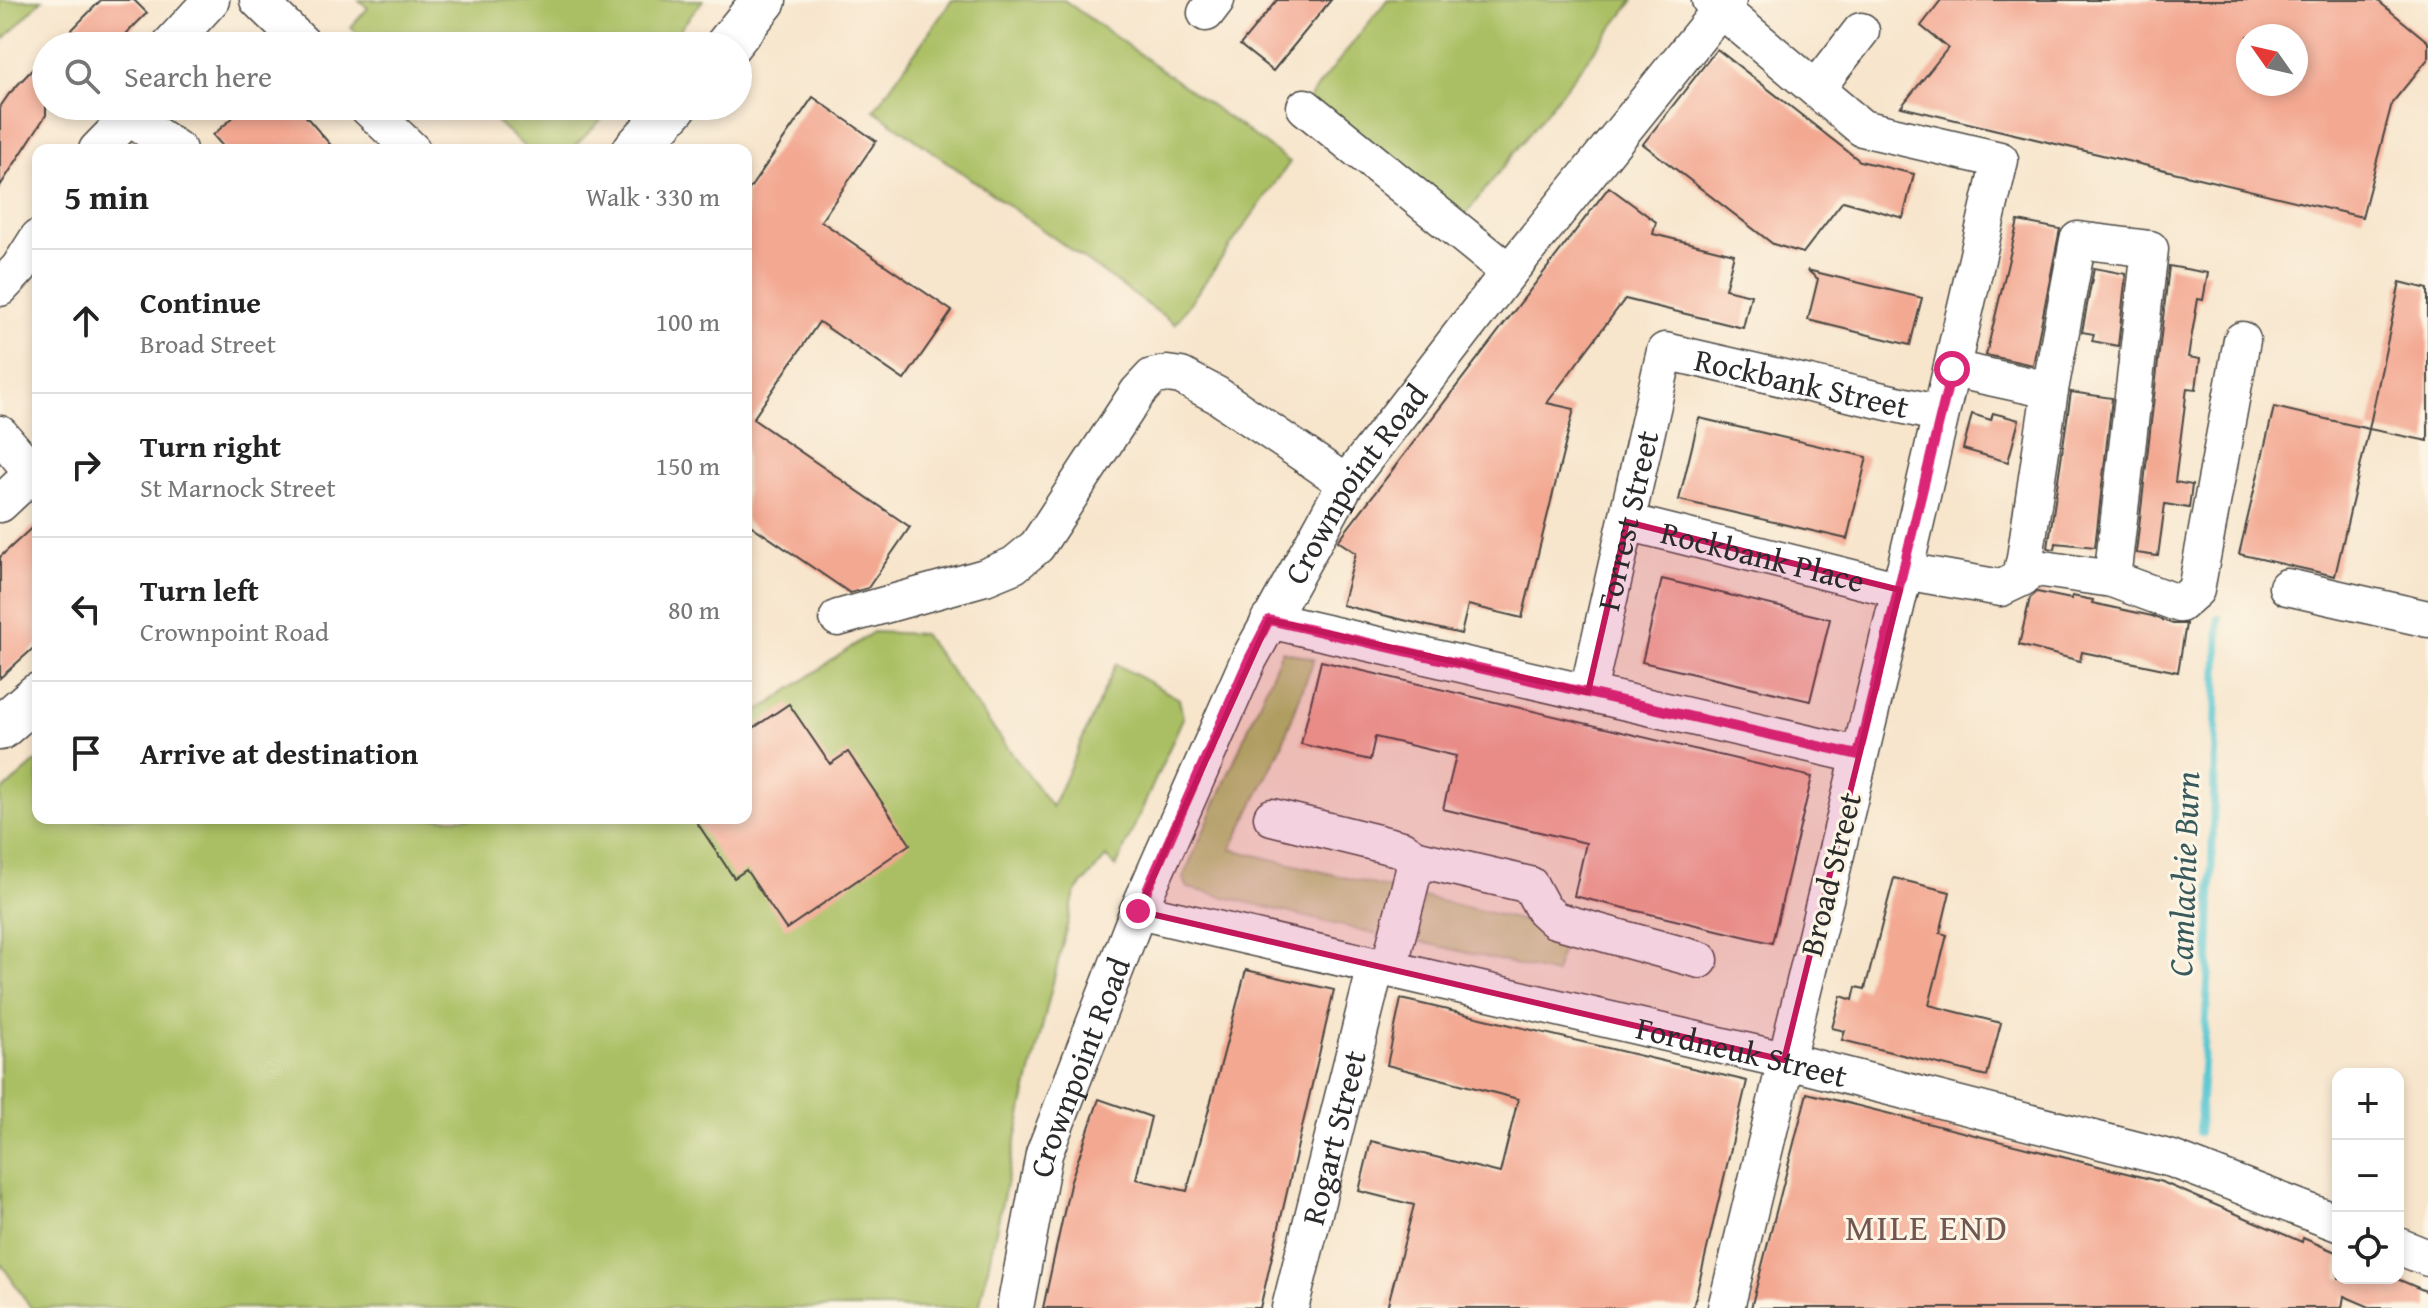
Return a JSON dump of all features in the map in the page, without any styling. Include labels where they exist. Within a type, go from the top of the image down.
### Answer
[{"type":"main road","points":[[738,32],[764,0]]},
{"type":"main road","points":[[640,144],[662,120]]},
{"type":"main road","points":[[0,728],[32,700]]},
{"type":"street","points":[[182,32],[211,0]]},
{"type":"street","points":[[258,0],[291,32]]},
{"type":"street","points":[[1719,3],[1816,89],[1861,31]]},
{"type":"street","name":"Crownpoint Road","points":[[1015,1308],[1044,1154],[1138,911],[1269,620],[1346,483],[1719,3]]},
{"type":"street","name":"Broad Street","points":[[1726,1308],[2000,160],[1862,128],[1816,89]]},
{"type":"street","points":[[1305,107],[1509,272]]},
{"type":"street","points":[[103,144],[126,120]]},
{"type":"street","points":[[143,120],[171,144]]},
{"type":"street","points":[[381,120],[406,144]]},
{"type":"street","points":[[2112,579],[2150,249],[2078,240],[2050,390],[2023,566],[2112,579],[2180,604],[2196,590],[2242,340]]},
{"type":"street","points":[[0,288],[19,268],[32,247]]},
{"type":"street","name":"Rockbank Street","points":[[1665,351],[1940,414]]},
{"type":"street","name":"Forrest Street","points":[[1588,692],[1665,351]]},
{"type":"street","points":[[1952,369],[2050,390]]},
{"type":"street","points":[[838,618],[985,577],[1014,565],[1037,546],[1138,392],[1152,377],[1167,374],[1181,376],[1217,395],[1346,483]]},
{"type":"street","points":[[0,434],[32,472]]},
{"type":"street","points":[[0,504],[32,474]]},
{"type":"street","name":"Rockbank Place","points":[[1627,522],[1902,580],[2001,588],[2022,578],[2023,566]]},
{"type":"street","points":[[2287,587],[2428,619]]},
{"type":"street","points":[[1269,620],[1858,755]]},
{"type":"street","points":[[1272,817],[1402,849],[1414,858],[1530,885],[1543,909],[1555,920],[1700,960]]},
{"type":"street","name":"Rogart Street","points":[[1290,1308],[1383,967],[1414,870],[1414,858]]},
{"type":"street","name":"Fordneuk Street","points":[[1138,911],[1784,1060],[2172,1159],[2332,1221]]},
{"type":"street","points":[[2404,1248],[2428,1258]]},
{"type":"highlighted area","points":[[1627,522],[1900,590],[1784,1060],[1138,911],[1269,620],[1588,692]]},
{"type":"green space","points":[[0,0],[42,0],[0,43]]},
{"type":"green space","points":[[359,0],[703,0],[678,32],[356,32],[351,27],[368,8]]},
{"type":"green space","points":[[952,0],[1064,0],[1290,162],[1175,324],[874,110]]},
{"type":"green space","points":[[1387,0],[1634,0],[1462,219],[1309,98]]},
{"type":"green space","points":[[495,120],[601,120],[577,144],[521,144]]},
{"type":"green space","points":[[873,632],[923,634],[1052,807],[1116,664],[1179,699],[1183,718],[1116,867],[1106,857],[1075,893],[1026,1093],[979,1308],[31,1308],[0,1262],[0,793],[32,765],[32,824],[752,824],[752,716]]},
{"type":"green space","points":[[1282,651],[1314,659],[1280,750],[1231,849],[1395,890],[1384,936],[1188,888],[1183,878]]},
{"type":"green space","points":[[1423,897],[1566,931],[1555,974],[1413,940]]},
{"type":"building","points":[[101,0],[134,0],[147,13],[128,32],[70,32]]},
{"type":"building","points":[[1277,0],[1331,0],[1273,71],[1240,45]]},
{"type":"building","points":[[1941,0],[2377,0],[2428,42],[2428,59],[2392,103],[2362,217],[1901,107],[1948,48],[1921,26]]},
{"type":"building","points":[[1717,49],[1860,161],[1914,174],[1903,218],[1843,201],[1803,253],[1773,244],[1643,144]]},
{"type":"building","points":[[32,70],[32,120],[43,120],[0,186],[0,107]]},
{"type":"building","points":[[813,97],[876,141],[821,221],[952,311],[904,380],[819,322],[753,419],[910,527],[868,588],[850,593],[752,526],[752,185]]},
{"type":"building","points":[[230,120],[309,120],[330,144],[221,144],[213,135]]},
{"type":"building","points":[[1609,187],[1656,222],[1653,234],[1734,254],[1725,289],[1751,295],[1743,328],[1625,299],[1547,403],[1574,409],[1522,618],[1468,605],[1461,634],[1342,605],[1356,553],[1338,541]]},
{"type":"building","points":[[2018,221],[2060,229],[2033,365],[1986,355]]},
{"type":"building","points":[[2169,266],[2208,273],[2203,300],[2198,299],[2188,357],[2200,359],[2196,389],[2187,388],[2175,482],[2192,485],[2189,508],[2165,504],[2158,556],[2136,553]]},
{"type":"building","points":[[2094,268],[2126,274],[2118,346],[2092,341],[2094,334],[2082,332]]},
{"type":"building","points":[[1807,270],[1922,298],[1910,345],[1808,320],[1818,279]]},
{"type":"building","points":[[2400,282],[2428,289],[2428,441],[2369,429]]},
{"type":"building","points":[[2071,392],[2112,398],[2095,547],[2056,543],[2055,549],[2048,548]]},
{"type":"building","points":[[2274,407],[2369,429],[2335,576],[2239,554]]},
{"type":"building","points":[[1993,413],[2019,420],[2008,462],[1963,449],[1972,414],[1991,420]]},
{"type":"building","points":[[1699,418],[1867,457],[1847,539],[1679,500]]},
{"type":"building","points":[[32,528],[32,649],[0,678],[0,557]]},
{"type":"building","points":[[1662,579],[1830,619],[1810,701],[1642,662]]},
{"type":"building","points":[[2037,592],[2093,600],[2092,603],[2152,616],[2173,624],[2186,624],[2178,672],[2082,652],[2080,661],[2019,645],[2030,598]]},
{"type":"building","points":[[1321,661],[1812,777],[1772,943],[1574,896],[1586,843],[1443,809],[1456,756],[1375,737],[1370,760],[1301,744]]},
{"type":"building","points":[[789,704],[830,764],[848,752],[910,844],[786,929],[746,870],[734,878],[698,824],[752,824],[752,729]]},
{"type":"building","points":[[1894,878],[1950,892],[1940,933],[1947,935],[1929,1005],[2001,1023],[1987,1076],[1842,1040],[1845,1031],[1832,1028],[1841,996],[1853,1000],[1856,987],[1865,989]]},
{"type":"building","points":[[1246,970],[1334,990],[1260,1308],[1043,1308],[1071,1180],[1099,1099],[1151,1117],[1136,1179],[1187,1191]]},
{"type":"building","points":[[1401,999],[1747,1081],[1693,1308],[1387,1308],[1414,1205],[1359,1191],[1371,1141],[1500,1173],[1518,1099],[1387,1065]]},
{"type":"building","points":[[1807,1093],[2162,1182],[2302,1242],[2303,1238],[2332,1250],[2332,1284],[2404,1282],[2428,1292],[2428,1308],[2372,1308],[2344,1296],[2342,1308],[1751,1308]]},
{"type":"waterway","name":"Camlachie Burn","points":[[2199,1132],[2209,967],[2219,619]]},
{"type":"district","name":"MILE END","points":[[1927,1226]]},
{"type":"route","points":[[1138,911],[1269,620],[1858,755],[1952,369]]}]
